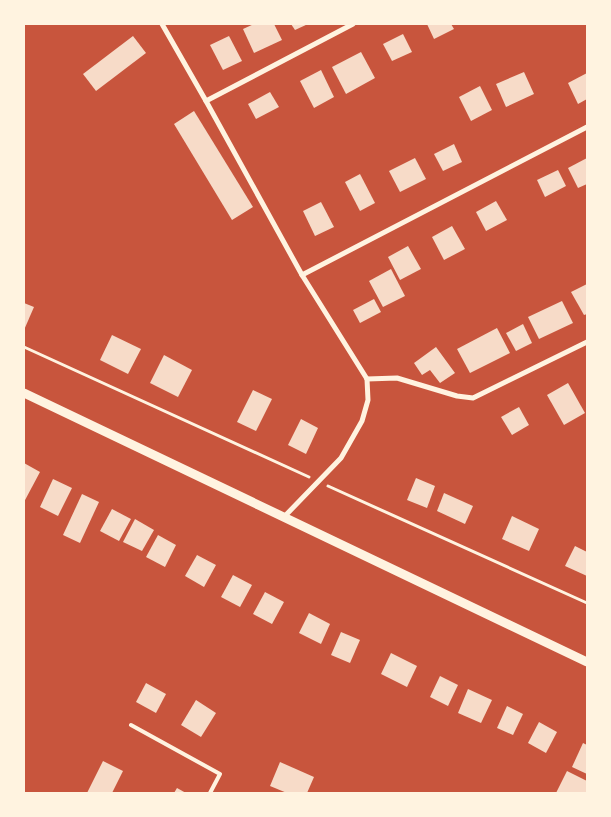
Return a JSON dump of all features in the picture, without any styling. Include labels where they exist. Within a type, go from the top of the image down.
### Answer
[{"type":"street","points":[[162,24],[302,276],[367,379],[368,400],[362,421],[340,458],[283,518]]},
{"type":"street","points":[[206,101],[354,24]]},
{"type":"street","points":[[302,276],[587,127]]},
{"type":"street","points":[[367,379],[397,378],[457,396],[473,398],[587,342]]},
{"type":"street","points":[[24,393],[587,662]]},
{"type":"lane","points":[[131,725],[220,774],[210,793]]},
{"type":"path","points":[[24,347],[587,603]]},
{"type":"building","points":[[254,24],[274,24],[282,40],[254,53],[243,29]]},
{"type":"building","points":[[291,24],[308,24],[295,30]]},
{"type":"building","points":[[427,24],[451,24],[454,29],[434,39]]},
{"type":"building","points":[[403,34],[412,52],[392,61],[383,44]]},
{"type":"building","points":[[133,36],[146,53],[96,91],[83,74]]},
{"type":"building","points":[[229,36],[242,61],[223,70],[210,45]]},
{"type":"building","points":[[361,52],[375,78],[346,94],[332,67]]},
{"type":"building","points":[[321,70],[334,97],[314,108],[300,81]]},
{"type":"building","points":[[524,72],[534,94],[506,107],[496,84]]},
{"type":"building","points":[[587,73],[587,99],[578,104],[568,83]]},
{"type":"building","points":[[480,86],[492,110],[471,121],[459,97]]},
{"type":"building","points":[[270,92],[279,107],[256,119],[248,104]]},
{"type":"building","points":[[194,111],[253,207],[232,220],[174,124]]},
{"type":"building","points":[[454,144],[462,162],[443,171],[434,154]]},
{"type":"building","points":[[415,158],[426,179],[400,192],[389,171]]},
{"type":"building","points":[[587,158],[587,184],[578,188],[568,168]]},
{"type":"building","points":[[558,170],[566,186],[545,197],[537,180]]},
{"type":"building","points":[[360,174],[375,203],[360,211],[345,182]]},
{"type":"building","points":[[496,201],[507,220],[486,231],[476,212]]},
{"type":"building","points":[[321,202],[334,227],[315,236],[303,211]]},
{"type":"building","points":[[452,226],[465,249],[444,260],[432,237]]},
{"type":"building","points":[[408,246],[421,269],[400,280],[388,257]]},
{"type":"building","points":[[391,269],[405,296],[383,307],[369,281]]},
{"type":"building","points":[[587,284],[587,314],[584,315],[571,292]]},
{"type":"building","points":[[374,299],[381,312],[360,323],[353,310]]},
{"type":"building","points":[[562,301],[573,323],[539,339],[528,317]]},
{"type":"building","points":[[24,303],[34,307],[24,330]]},
{"type":"building","points":[[523,324],[532,343],[516,351],[506,333]]},
{"type":"building","points":[[497,328],[510,353],[470,373],[457,349]]},
{"type":"building","points":[[112,335],[141,349],[128,374],[100,360]]},
{"type":"building","points":[[436,347],[455,373],[440,383],[430,370],[422,375],[414,363]]},
{"type":"building","points":[[164,355],[192,370],[178,397],[150,383]]},
{"type":"building","points":[[568,383],[585,413],[564,425],[547,395]]},
{"type":"building","points":[[253,390],[272,399],[256,431],[237,422]]},
{"type":"building","points":[[519,407],[529,425],[512,435],[501,417]]},
{"type":"building","points":[[301,419],[318,428],[306,454],[288,445]]},
{"type":"building","points":[[24,463],[40,472],[24,502]]},
{"type":"building","points":[[416,478],[435,486],[427,508],[407,500]]},
{"type":"building","points":[[53,479],[72,488],[58,516],[40,507]]},
{"type":"building","points":[[444,493],[473,506],[465,524],[437,511]]},
{"type":"building","points":[[82,494],[99,502],[80,543],[63,535]]},
{"type":"building","points":[[112,509],[131,519],[119,541],[100,531]]},
{"type":"building","points":[[512,516],[539,529],[529,551],[502,539]]},
{"type":"building","points":[[135,519],[154,530],[142,551],[123,542]]},
{"type":"building","points":[[158,535],[176,545],[165,567],[146,557]]},
{"type":"building","points":[[575,546],[587,552],[587,576],[565,566]]},
{"type":"building","points":[[197,555],[216,565],[204,587],[185,576]]},
{"type":"building","points":[[233,575],[252,585],[240,607],[221,597]]},
{"type":"building","points":[[265,592],[284,602],[272,624],[253,614]]},
{"type":"building","points":[[309,613],[330,624],[321,644],[299,633]]},
{"type":"building","points":[[341,632],[360,640],[350,663],[331,655]]},
{"type":"building","points":[[391,653],[417,666],[407,687],[381,674]]},
{"type":"building","points":[[440,676],[458,685],[448,706],[430,697]]},
{"type":"building","points":[[146,683],[166,694],[156,713],[136,702]]},
{"type":"building","points":[[468,689],[492,700],[481,723],[458,713]]},
{"type":"building","points":[[196,700],[216,713],[201,737],[181,725]]},
{"type":"building","points":[[507,706],[523,714],[513,735],[497,728]]},
{"type":"building","points":[[539,722],[557,732],[546,753],[528,743]]},
{"type":"building","points":[[583,743],[587,745],[587,774],[572,767]]},
{"type":"building","points":[[103,761],[123,771],[112,793],[87,793]]},
{"type":"building","points":[[280,762],[314,777],[307,793],[287,793],[270,786]]},
{"type":"building","points":[[567,771],[587,781],[587,793],[556,793]]},
{"type":"building","points":[[177,788],[186,793],[174,793]]}]
